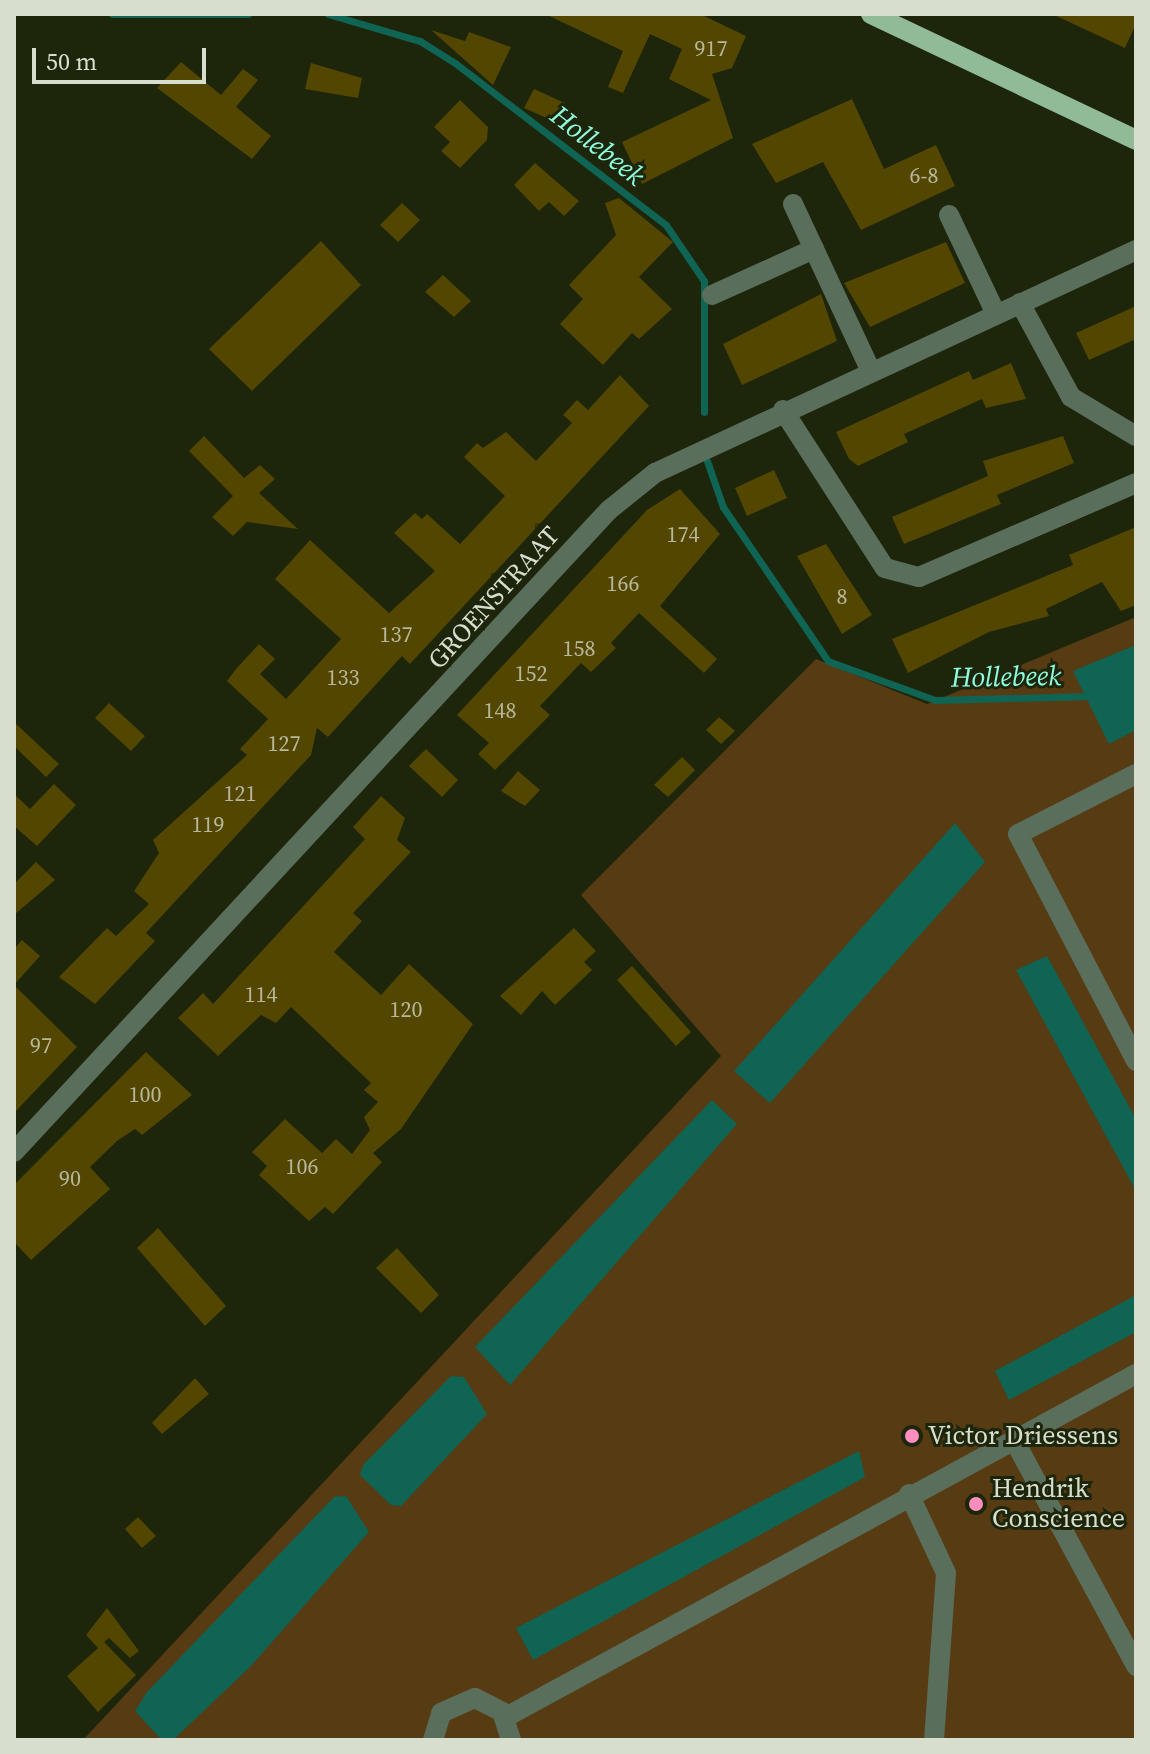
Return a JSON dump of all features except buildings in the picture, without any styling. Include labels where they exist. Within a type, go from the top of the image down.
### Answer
[{"type":"main road","points":[[871,14],[1136,140]]},
{"type":"street","points":[[793,204],[870,369]]},
{"type":"street","points":[[949,215],[996,314]]},
{"type":"street","points":[[712,295],[814,249]]},
{"type":"street","name":"GROENSTRAAT","points":[[14,1152],[609,510],[655,473],[870,369],[1136,250]]},
{"type":"street","points":[[1020,303],[1071,397],[1136,436]]},
{"type":"street","points":[[783,410],[885,568],[919,577],[1136,483]]},
{"type":"street","points":[[1136,774],[1018,834],[1136,1061]]},
{"type":"street","points":[[506,1717],[909,1494],[1136,1374]]},
{"type":"street","points":[[1014,1440],[1136,1666]]},
{"type":"street","points":[[909,1494],[946,1573],[934,1740]]},
{"type":"street","points":[[433,1740],[441,1713],[462,1699],[489,1701],[506,1717],[511,1740]]},
{"type":"shaded area","points":[[1136,617],[1136,1740],[83,1740],[721,1056],[581,895],[816,659],[927,704]]},
{"type":"water","points":[[1136,645],[1136,730],[1109,744],[1073,671]]},
{"type":"water","points":[[955,823],[985,862],[770,1103],[734,1071]]},
{"type":"water","points":[[1047,956],[1136,1119],[1136,1191],[1016,970]]},
{"type":"water","points":[[712,1100],[737,1124],[510,1385],[475,1347]]},
{"type":"water","points":[[1136,1295],[1136,1332],[1009,1400],[995,1371]]},
{"type":"water","points":[[451,1376],[464,1377],[487,1414],[401,1506],[391,1505],[360,1475],[363,1465]]},
{"type":"water","points":[[859,1451],[865,1477],[533,1660],[516,1628]]},
{"type":"water","points":[[346,1496],[369,1532],[250,1667],[173,1740],[160,1738],[135,1711],[147,1692],[334,1497]]},
{"type":"waterway","name":"Hollebeek","points":[[112,14],[248,14]]},
{"type":"waterway","name":"Hollebeek","points":[[328,14],[420,41],[455,63],[666,225],[704,281],[704,412]]},
{"type":"waterway","name":"Hollebeek","points":[[707,461],[723,507],[828,661],[935,700],[1092,696]]},
{"type":"place","name":"Victor Driessens","points":[[912,1436]]},
{"type":"place","name":"Hendrik Conscience","points":[[976,1504]]}]
